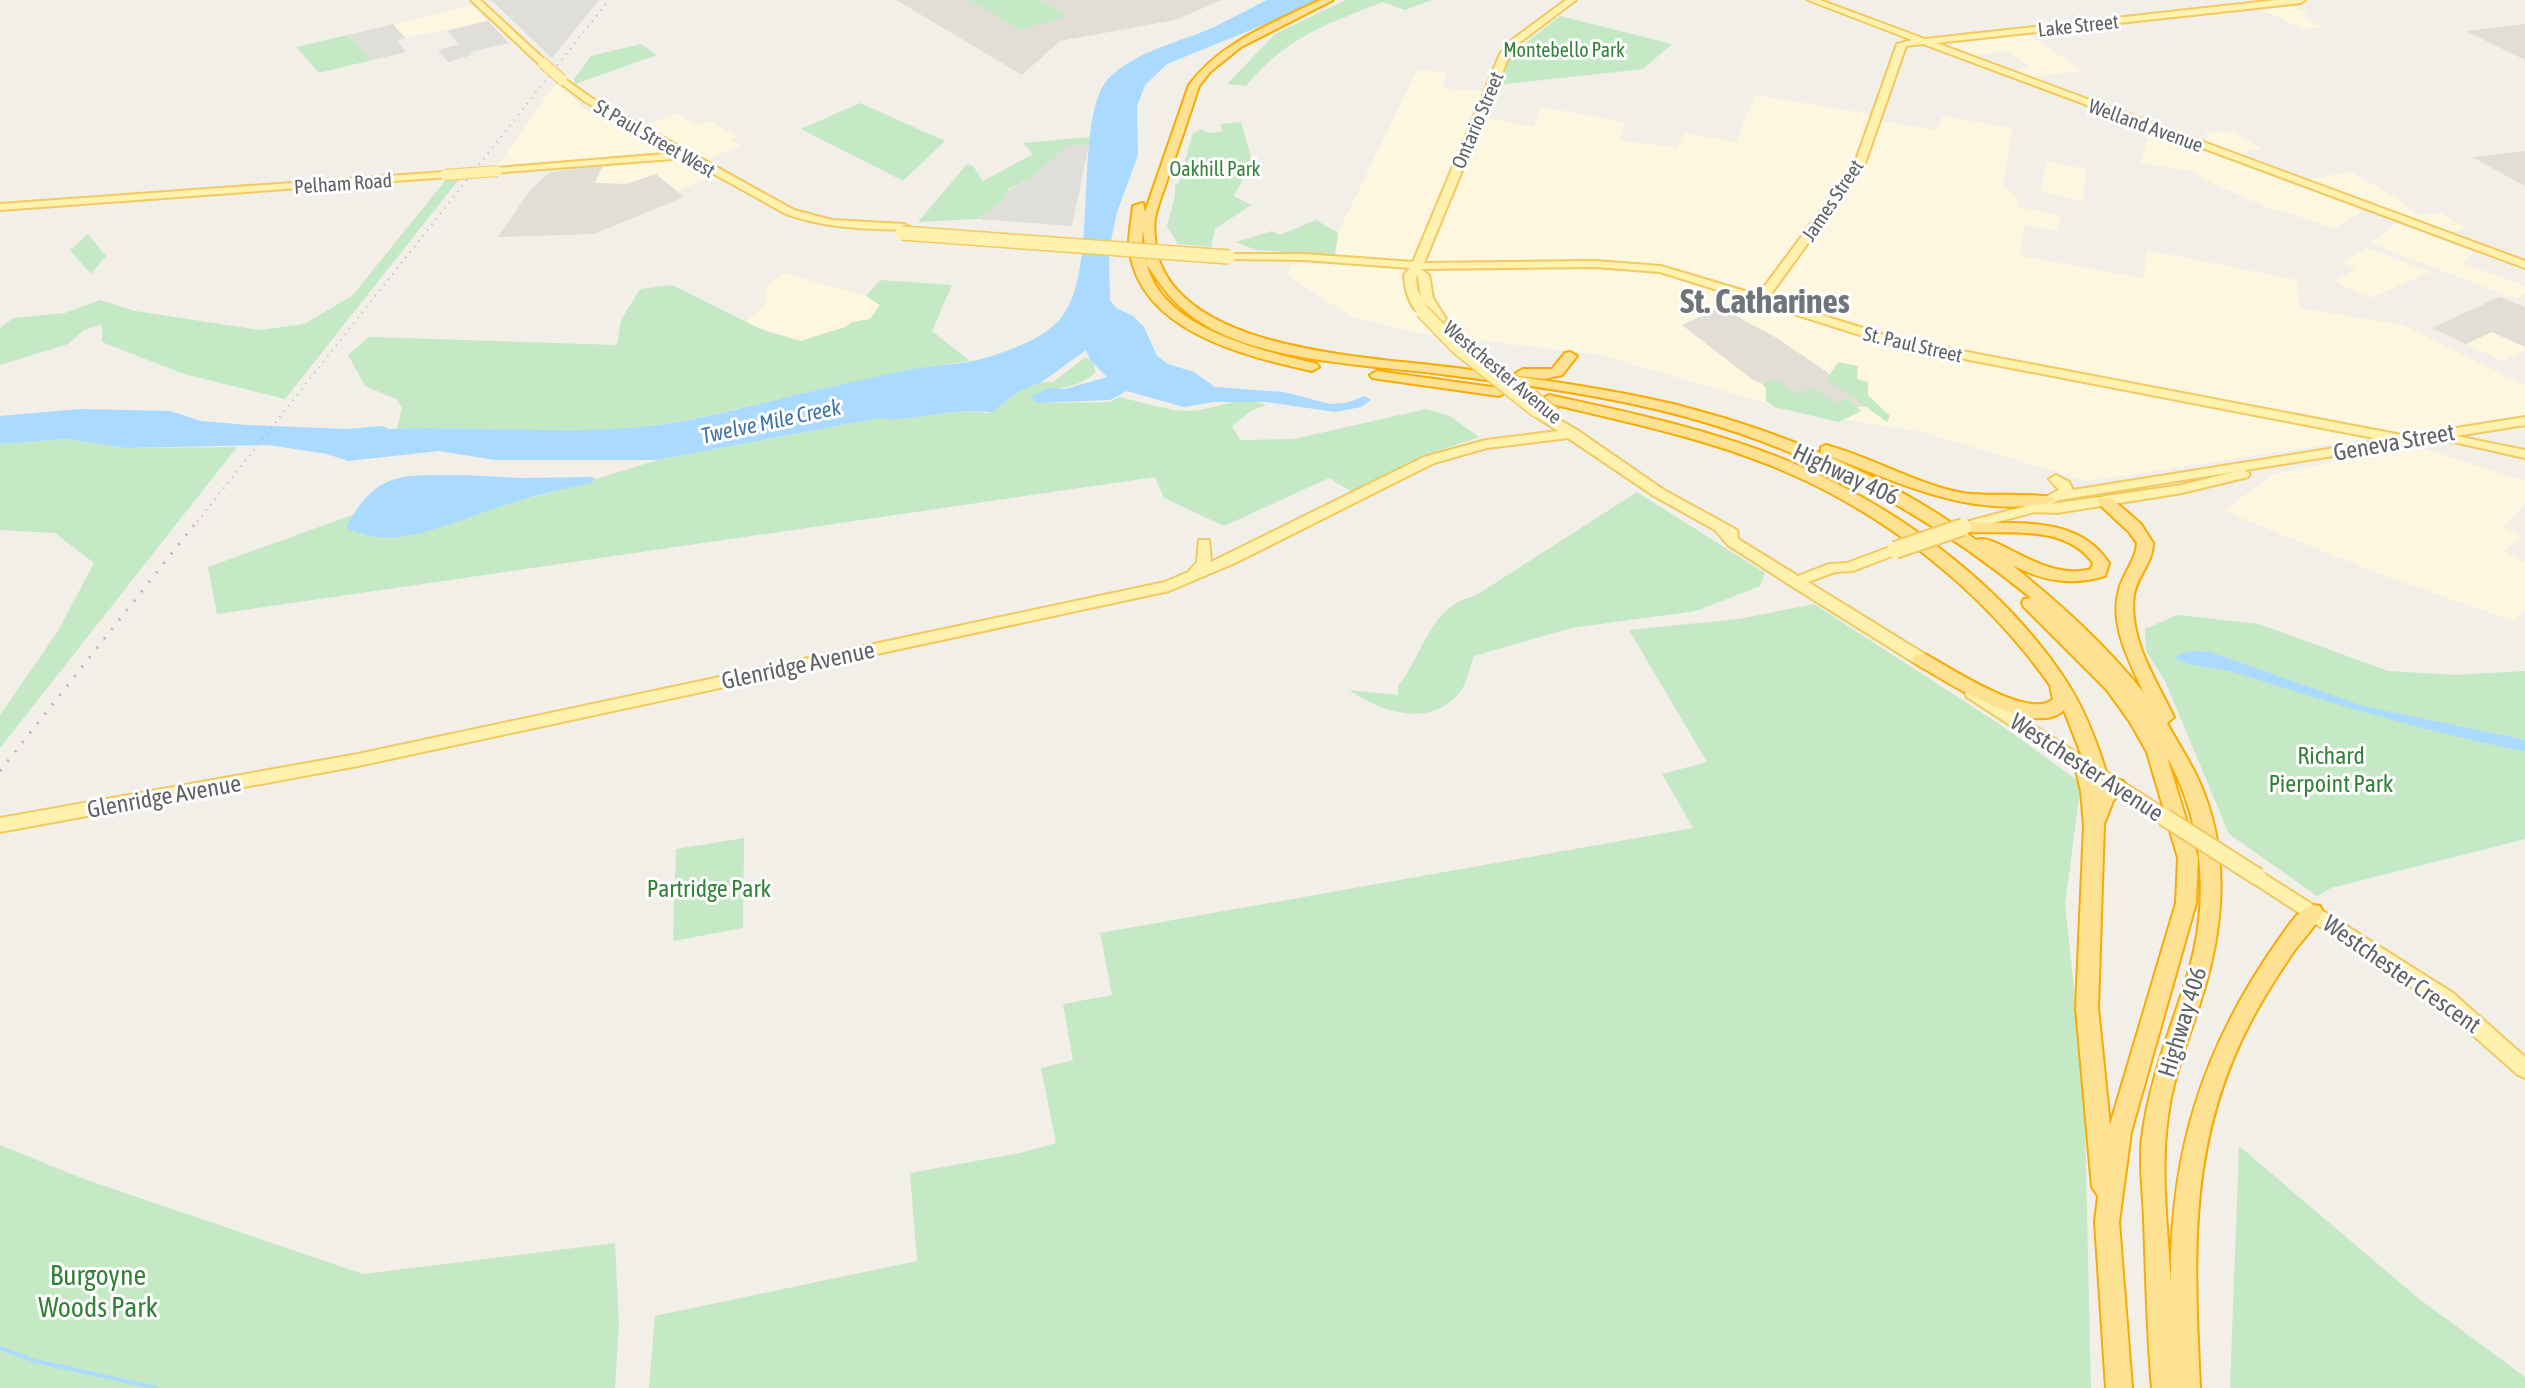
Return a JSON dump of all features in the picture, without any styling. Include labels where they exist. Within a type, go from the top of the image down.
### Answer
[{"type":"highway","name":"Highway 406","points":[[1313,0],[1208,56],[1181,86],[1138,208],[1133,234],[1136,260],[1157,296],[1179,316],[1213,337],[1288,362],[1539,408],[1690,422],[1758,444],[1878,498],[1959,549],[2037,609],[2113,686],[2137,718],[2156,752],[2188,858],[2186,903],[2119,1132],[2107,1222],[2119,1388]]},
{"type":"highway","name":"Highway 406","points":[[1328,0],[1233,49],[1202,74],[1183,112],[1148,220],[1146,240],[1150,262],[1173,295],[1208,320],[1266,344],[1318,356],[1446,371],[1640,402],[1748,431],[1858,477],[1969,544],[2056,610],[2115,668],[2154,715],[2193,785],[2207,824],[2214,889],[2199,975],[2164,1080],[2153,1143],[2157,1309],[2165,1388]]},
{"type":"highway","points":[[1266,344],[1535,374],[1562,371],[1570,356]]},
{"type":"highway","points":[[1640,402],[1727,417],[1769,429],[1960,498],[2046,501]]},
{"type":"highway","points":[[1539,408],[1711,438],[1781,464],[1850,499],[1896,527],[1979,593],[2010,624],[2058,683],[2084,731],[2091,770],[2094,826],[2087,1008],[2107,1222]]},
{"type":"highway","points":[[1858,477],[2048,575],[2074,579],[2099,572],[2101,563],[2098,556],[2077,538],[2029,529],[1963,527]]},
{"type":"highway","points":[[2105,501],[2135,528],[2145,543],[2146,548],[2126,595],[2126,614],[2135,649],[2193,785]]},
{"type":"highway","points":[[1921,659],[2024,711],[2047,713],[2060,706],[2062,700],[2058,683]]},
{"type":"highway","points":[[2094,826],[2105,797],[2116,786]]},
{"type":"highway","points":[[2187,1388],[2185,1205],[2203,1105],[2235,1029],[2256,992],[2313,912]]},
{"type":"main road","name":"St Paul Street West","points":[[475,0],[587,99],[790,212],[809,219],[872,231],[903,230],[1415,268]]},
{"type":"main road","name":"Ontario Street","points":[[1415,268],[1505,54],[1512,44],[1572,0]]},
{"type":"main road","name":"Welland Avenue","points":[[1812,0],[2525,265]]},
{"type":"main road","name":"Lake Street","points":[[1902,44],[2301,0]]},
{"type":"main road","name":"James Street","points":[[1760,301],[1859,166],[1902,44]]},
{"type":"main road","name":"Pelham Road","points":[[0,207],[685,155]]},
{"type":"main road","name":"St. Paul Street","points":[[1415,268],[1595,264],[1656,268],[1892,341],[2412,441]]},
{"type":"main road","name":"Westchester Avenue","points":[[1572,433],[1567,423],[1492,366],[1440,319],[1427,298],[1423,275],[1415,268],[1410,275],[1411,289],[1422,311],[1458,348],[1616,466],[1722,529],[1733,542],[1806,584],[1850,618],[1862,621],[2313,912]]},
{"type":"main road","points":[[1521,439],[1544,432],[1545,423],[1539,408]]},
{"type":"main road","name":"Geneva Street","points":[[1988,526],[2046,501],[2090,491],[2525,421]]},
{"type":"main road","points":[[2476,428],[2499,445],[2523,454]]},
{"type":"main road","name":"Glenridge Avenue","points":[[0,825],[358,760],[1189,579],[1429,460],[1457,450],[1572,433]]},
{"type":"main road","points":[[2432,437],[2464,440],[2495,450],[2523,454]]},
{"type":"main road","name":"Geneva Street","points":[[2046,501],[2057,509],[2211,484],[2263,465]]},
{"type":"main road","points":[[2046,501],[2066,491],[2056,479]]},
{"type":"main road","points":[[2090,491],[2105,501]]},
{"type":"main road","points":[[1806,584],[1844,575],[1848,568],[1963,527]]},
{"type":"main road","points":[[1189,579],[1204,563],[1204,543]]},
{"type":"main road","name":"Westchester Crescent","points":[[2313,912],[2446,999],[2525,1069]]},
{"type":"shaded area","points":[[491,0],[599,0],[552,58]]},
{"type":"shaded area","points":[[896,0],[1222,0],[1175,20],[1060,41],[1022,75]]},
{"type":"shaded area","points":[[2290,5],[2309,14],[2301,15],[2323,28],[2304,29],[2258,8]]},
{"type":"shaded area","points":[[472,6],[488,21],[405,38],[393,24]]},
{"type":"shaded area","points":[[488,21],[509,43],[470,52],[472,55],[448,62],[438,50],[459,44],[447,31]]},
{"type":"shaded area","points":[[393,24],[405,38],[397,41],[406,52],[372,60],[348,35]]},
{"type":"shaded area","points":[[2525,24],[2525,60],[2466,31]]},
{"type":"shaded area","points":[[2028,34],[2082,71],[2025,78],[2012,71],[2029,67],[2007,51],[1970,56],[1940,45]]},
{"type":"shaded area","points":[[1417,70],[1446,72],[1443,88],[1478,91],[1491,96],[1483,117],[1534,127],[1541,107],[1625,122],[1620,140],[1677,148],[1684,133],[1736,142],[1755,95],[1870,114],[1883,121],[1936,130],[1943,116],[2012,128],[2003,186],[2017,196],[2018,207],[2060,215],[2058,231],[2024,225],[2020,256],[2144,278],[2146,250],[2297,280],[2299,308],[2402,325],[2525,385],[2525,415],[2087,481],[1922,432],[1792,411],[1601,355],[1419,333],[1351,316],[1288,276],[1290,265],[1327,264],[1335,255],[1338,233]]},
{"type":"shaded area","points":[[556,83],[590,114],[609,116],[711,177],[678,191],[656,174],[626,184],[595,183],[603,159],[498,165]]},
{"type":"shaded area","points":[[677,114],[697,125],[710,121],[737,136],[730,139],[741,145],[705,160],[643,126]]},
{"type":"shaded area","points":[[2233,132],[2261,148],[2236,155],[2201,142],[2209,136],[2202,133]]},
{"type":"shaded area","points":[[2157,133],[2364,210],[2333,229],[2285,211],[2275,211],[2201,178],[2196,172],[2141,163],[2149,134]]},
{"type":"shaded area","points":[[1089,144],[1072,226],[978,219],[1002,202],[1009,190],[1033,176],[1067,146]]},
{"type":"shaded area","points":[[2525,151],[2525,186],[2472,157]]},
{"type":"shaded area","points":[[2046,161],[2086,169],[2083,201],[2041,192]]},
{"type":"shaded area","points":[[603,165],[595,183],[626,184],[656,174],[684,197],[594,234],[498,237],[531,189],[550,172]]},
{"type":"shaded area","points":[[2352,172],[2400,200],[2416,215],[2441,213],[2468,229],[2444,232],[2313,184],[2308,179]]},
{"type":"shaded area","points":[[2397,223],[2474,252],[2462,263],[2525,286],[2525,293],[2516,299],[2370,243]]},
{"type":"shaded area","points":[[2368,248],[2430,272],[2370,298],[2333,281],[2356,269],[2341,262]]},
{"type":"shaded area","points":[[784,273],[866,296],[881,305],[870,319],[852,322],[800,341],[745,323],[766,303],[766,286]]},
{"type":"shaded area","points":[[2499,297],[2525,307],[2525,347],[2492,332],[2466,344],[2432,328]]},
{"type":"shaded area","points":[[1723,309],[1777,338],[1827,372],[1867,407],[1815,406],[1753,380],[1682,325]]},
{"type":"shaded area","points":[[2492,332],[2525,347],[2525,350],[2503,361],[2466,344]]},
{"type":"shaded area","points":[[2413,445],[2525,481],[2525,503],[2503,528],[2521,536],[2504,552],[2525,562],[2525,609],[2514,621],[2387,577],[2224,511],[2272,475]]},
{"type":"green space","points":[[970,0],[1038,0],[1067,16],[1020,30]]},
{"type":"green space","points":[[1346,0],[1432,0],[1405,10],[1383,2],[1342,18],[1292,43],[1246,86],[1227,84],[1275,34]]},
{"type":"green space","name":"Montebello Park","points":[[1560,16],[1672,44],[1643,69],[1497,85],[1509,56]]},
{"type":"green space","points":[[348,35],[372,60],[319,73],[296,47]]},
{"type":"green space","points":[[641,44],[657,55],[575,84],[574,79],[591,56]]},
{"type":"green space","points":[[860,103],[945,141],[903,181],[801,129]]},
{"type":"green space","name":"Oakhill Park","points":[[1241,122],[1252,161],[1234,196],[1251,205],[1215,229],[1211,247],[1178,244],[1167,226],[1175,185],[1179,182],[1193,133],[1202,129],[1206,133],[1222,132],[1221,124]]},
{"type":"green space","points":[[1090,137],[1089,144],[1067,146],[1033,176],[1009,189],[1002,202],[977,219],[918,222],[967,164],[973,166],[983,181],[1033,154],[1023,143]]},
{"type":"green space","points":[[460,178],[285,399],[184,374],[102,342],[102,324],[84,330],[68,344],[0,365],[0,328],[13,318],[65,313],[100,300],[135,311],[260,330],[304,324],[352,296],[445,181]]},
{"type":"green space","points":[[1316,220],[1338,233],[1335,255],[1256,250],[1236,242],[1272,231],[1280,235]]},
{"type":"green space","points":[[88,234],[106,256],[91,274],[70,250]]},
{"type":"green space","points":[[880,280],[952,285],[932,331],[970,361],[872,378],[658,425],[546,431],[397,429],[402,408],[396,399],[365,386],[348,355],[369,337],[617,345],[621,320],[640,289],[672,285],[765,331],[801,341],[852,322],[870,319],[880,305],[866,296]]},
{"type":"green space","points":[[1086,357],[1094,364],[1095,373],[1072,386],[1032,396],[1036,403],[1111,402],[1118,397],[1183,411],[1248,401],[1266,405],[1251,411],[1232,426],[1240,440],[1294,439],[1426,409],[1450,416],[1479,437],[1420,457],[1360,497],[1329,478],[1224,526],[1164,498],[1155,477],[217,614],[208,567],[355,514],[352,526],[361,535],[372,535],[558,491],[657,460],[879,418],[893,420],[962,411],[989,413],[1018,392],[1040,382],[1053,382]]},
{"type":"green space","points":[[1838,362],[1858,366],[1857,379],[1868,382],[1868,395],[1890,416],[1887,422],[1827,379]]},
{"type":"green space","points":[[1776,379],[1796,394],[1813,387],[1835,403],[1848,399],[1861,411],[1839,422],[1775,407],[1766,401],[1766,389],[1762,383]]},
{"type":"green space","points":[[66,439],[126,448],[237,447],[0,748],[0,715],[58,631],[94,563],[55,533],[0,530],[0,444]]},
{"type":"green space","points":[[1637,492],[1765,573],[1760,586],[1696,611],[1571,628],[1474,656],[1460,692],[1435,710],[1405,713],[1390,710],[1349,690],[1398,695],[1398,686],[1429,633],[1448,610],[1460,601],[1475,596]]},
{"type":"green space","points":[[1814,604],[2001,725],[2081,783],[2065,904],[2084,1082],[2091,1388],[649,1388],[655,1316],[917,1261],[910,1173],[1020,1153],[1056,1143],[1041,1068],[1073,1060],[1063,1004],[1112,995],[1100,933],[1693,828],[1662,774],[1707,762],[1629,630],[1739,619]]},
{"type":"green space","name":"Richard Pierpoint Park","points":[[2177,615],[2259,624],[2388,671],[2455,675],[2525,671],[2525,839],[2331,888],[2317,896],[2229,834],[2165,681],[2146,651],[2145,629]]},
{"type":"green space","name":"Partridge Park","points":[[744,838],[743,928],[673,941],[676,849]]},
{"type":"green space","name":"Burgoyne Woods Park","points":[[0,1145],[81,1178],[363,1274],[615,1243],[619,1325],[615,1388],[0,1388]]},
{"type":"green space","points":[[2239,1146],[2418,1298],[2525,1377],[2525,1388],[2230,1388]]},
{"type":"water","name":"Twelve Mile Creek","points":[[1267,0],[1324,0],[1167,64],[1145,85],[1137,106],[1138,155],[1117,212],[1109,250],[1110,300],[1116,308],[1133,316],[1144,327],[1157,356],[1168,364],[1194,372],[1215,387],[1284,392],[1330,404],[1346,403],[1365,396],[1371,400],[1361,407],[1335,412],[1266,402],[1214,402],[1184,407],[1127,391],[1110,400],[1036,403],[1031,396],[1049,388],[1065,389],[1107,377],[1090,360],[1086,350],[992,412],[962,411],[893,420],[879,418],[657,460],[495,460],[439,451],[348,461],[327,454],[268,445],[126,448],[66,439],[0,444],[0,416],[80,409],[170,411],[201,421],[347,429],[382,426],[389,429],[570,430],[653,426],[913,369],[958,364],[1006,351],[1047,331],[1063,315],[1074,292],[1081,261],[1092,121],[1099,95],[1111,76],[1141,56],[1206,30]]},
{"type":"water","points":[[461,475],[596,479],[423,532],[384,537],[348,529],[347,525],[370,494],[394,479]]},
{"type":"water","points":[[2188,651],[2210,652],[2363,706],[2525,740],[2525,751],[2417,727],[2240,674],[2174,658]]},
{"type":"waterway","points":[[0,1348],[35,1361],[156,1388]]},
{"type":"railway","points":[[193,527],[609,0]]},
{"type":"railway","points":[[0,771],[194,525]]},
{"type":"district","name":"St. Catharines","points":[[1765,300]]}]
